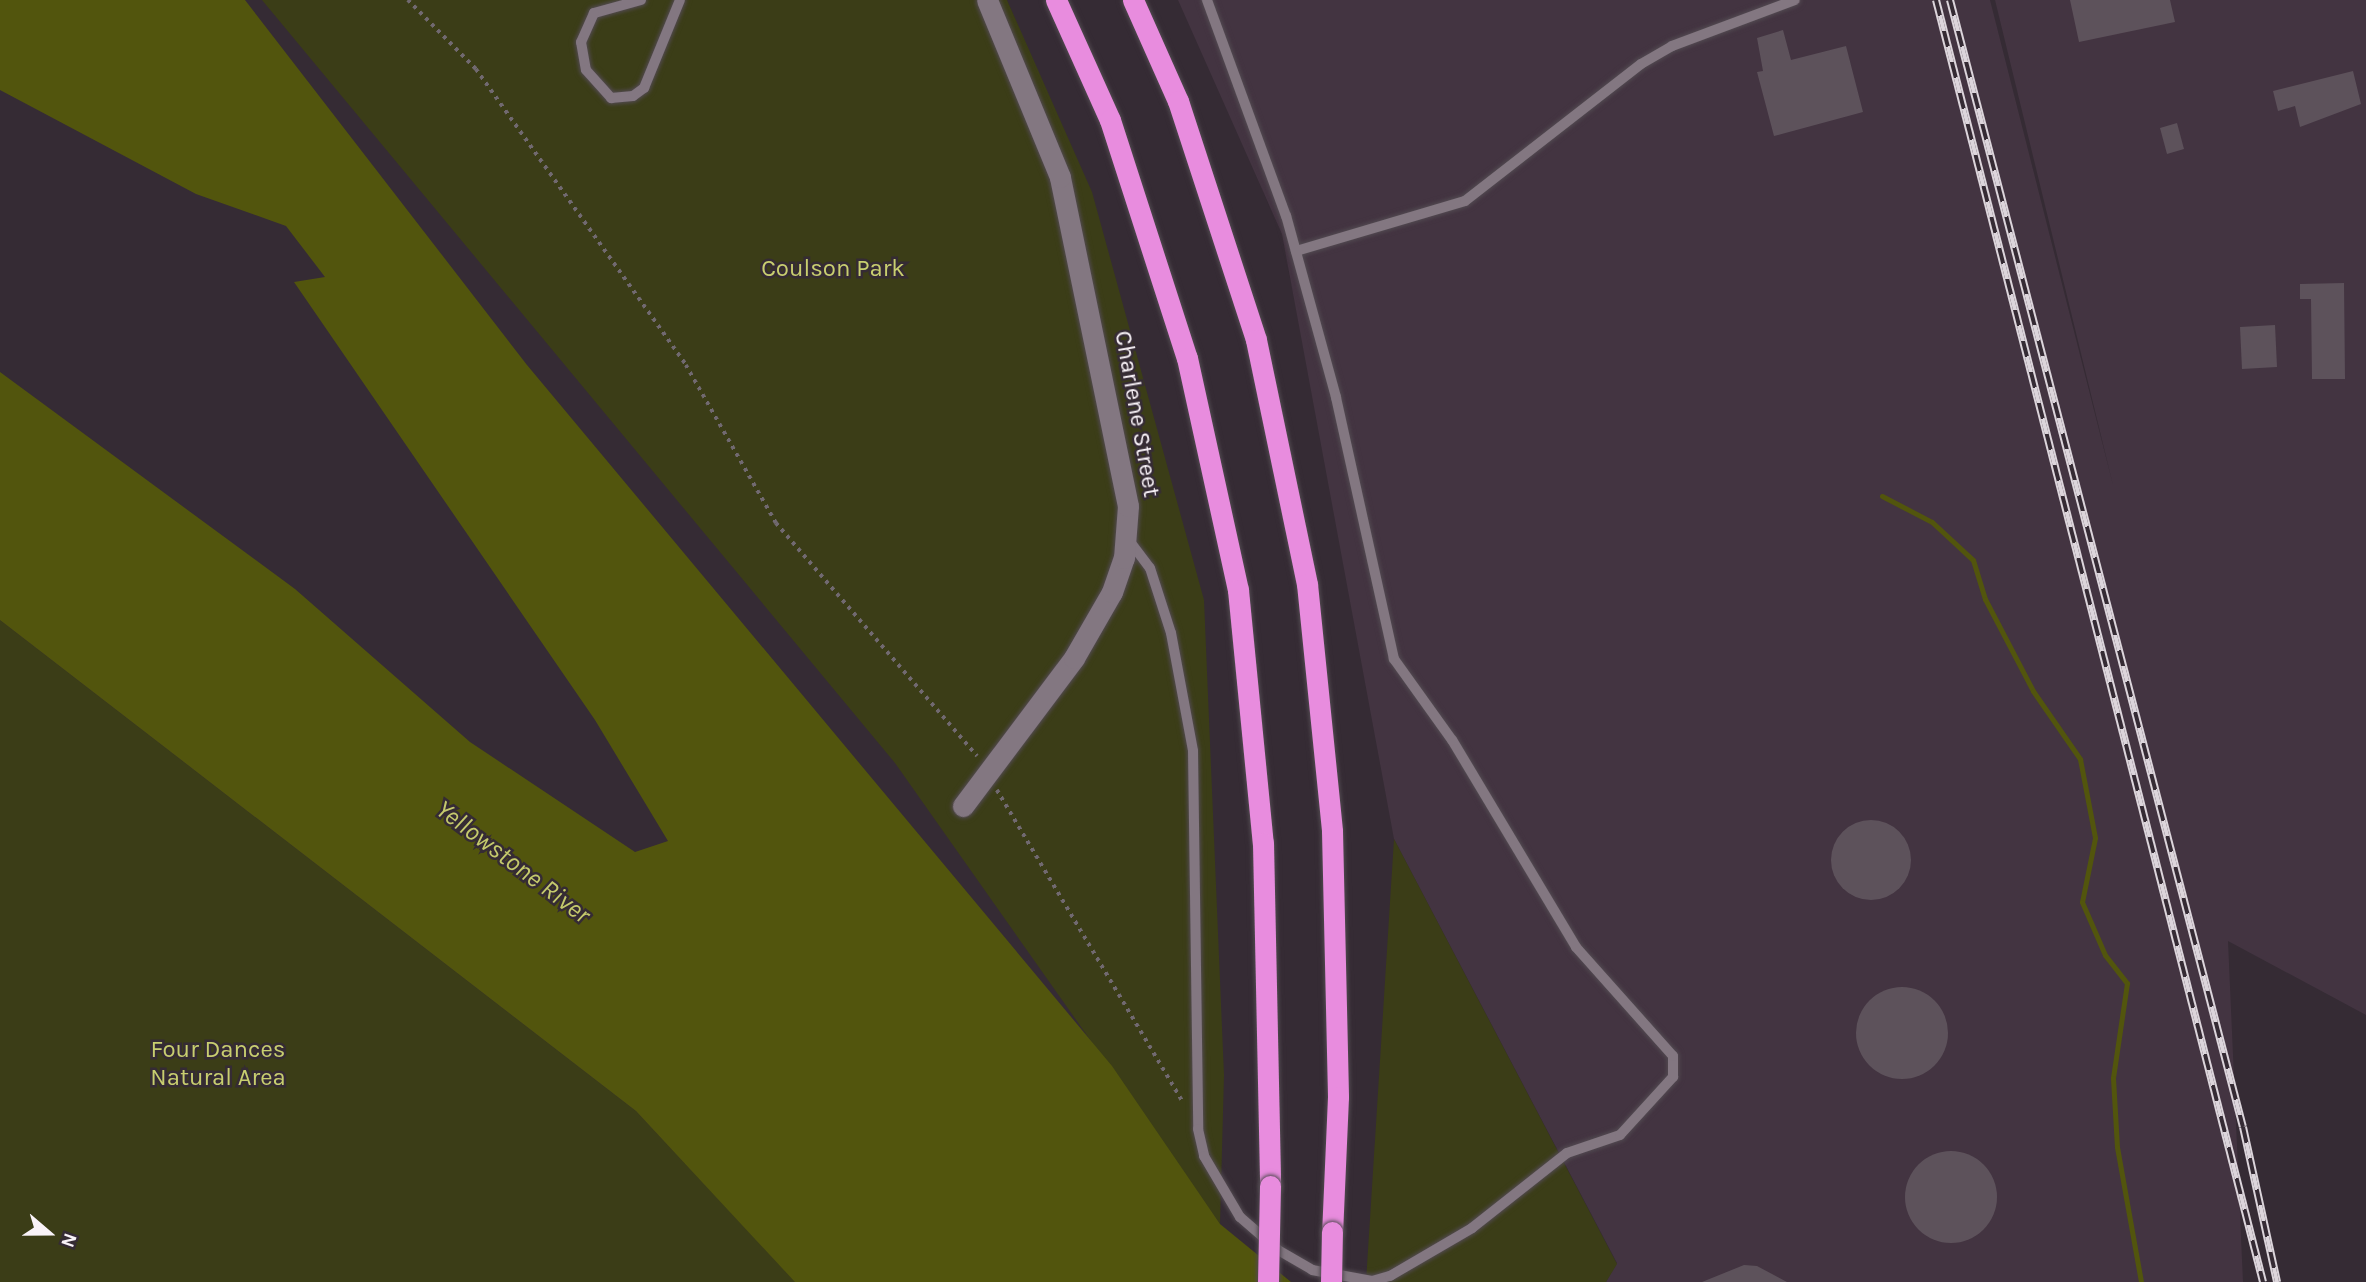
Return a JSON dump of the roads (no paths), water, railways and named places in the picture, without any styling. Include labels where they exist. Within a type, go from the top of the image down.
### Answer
[{"type":"highway","points":[[1056,0],[1110,120],[1187,358],[1238,590],[1263,843],[1270,1186],[1268,1282]]},
{"type":"highway","points":[[1133,0],[1178,101],[1256,340],[1307,584],[1332,831],[1338,1097],[1331,1282]]},
{"type":"street","name":"Charlene Street","points":[[963,806],[1074,658],[1112,592],[1126,535],[1126,493],[1078,243],[1060,177],[987,0]]},
{"type":"lane","points":[[641,0],[594,13],[581,42],[586,71],[611,98],[643,88],[680,0]]},
{"type":"lane","points":[[1126,535],[1150,568],[1171,633],[1193,751],[1199,809],[1198,1129],[1204,1156],[1240,1217],[1312,1270],[1372,1281],[1472,1228],[1567,1153],[1620,1135],[1673,1077],[1669,1044],[1600,979],[1576,947],[1452,740],[1394,659],[1296,251],[1207,0]]},
{"type":"lane","points":[[1296,251],[1465,201],[1652,58],[1795,0]]},
{"type":"water","name":"Yellowstone River","points":[[0,0],[245,0],[527,365],[1112,1066],[1220,1224],[1291,1282],[795,1282],[636,1111],[0,620],[0,372],[295,589],[470,742],[635,852],[668,841],[595,720],[294,282],[325,277],[286,226],[196,194],[0,90]]},
{"type":"waterway","points":[[1882,496],[1932,522],[1973,560],[1985,599],[2033,691],[2080,759],[2095,838],[2082,902],[2105,955],[2127,983],[2113,1078],[2117,1147],[2141,1282]]},
{"type":"railway","points":[[1936,0],[2263,1282]]},
{"type":"railway","points":[[1950,0],[2243,1127],[2277,1282]]},
{"type":"park label","name":"Coulson Park","points":[[833,269]]},
{"type":"park label","name":"Four Dances Natural Area","points":[[218,1064]]}]
